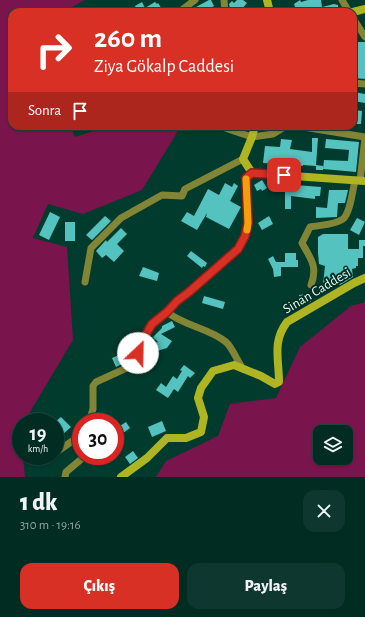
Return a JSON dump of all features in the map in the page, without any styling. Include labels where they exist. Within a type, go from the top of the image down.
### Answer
[{"type":"street","points":[[184,8],[195,0]]},
{"type":"street","points":[[357,24],[365,37]]},
{"type":"street","points":[[231,130],[252,137],[273,134],[280,130]]},
{"type":"street","points":[[85,282],[91,248],[121,218],[162,195],[182,196],[185,189],[243,159],[254,130]]},
{"type":"street","points":[[312,285],[314,265],[302,243],[303,239],[310,227],[334,223],[344,219],[360,181],[365,138],[329,130]]},
{"type":"street","points":[[243,159],[252,173]]},
{"type":"street","points":[[92,413],[93,386],[96,382],[120,372],[135,363],[141,343],[152,324],[238,249],[245,236],[248,223],[246,178],[252,173],[360,181]]},
{"type":"street","name":"Sinan Caddesi","points":[[121,477],[147,458],[167,438],[186,438],[201,432],[204,417],[198,398],[201,388],[213,371],[234,365],[275,384],[280,382],[278,340],[280,331],[287,322],[365,278]]},
{"type":"street","points":[[167,312],[175,319],[214,335],[227,343],[243,369]]},
{"type":"street","points":[[64,477],[66,472],[75,465]]},
{"type":"shaded area","points":[[0,0],[85,0],[70,8],[8,8],[8,130],[72,130],[75,137],[96,130],[179,130],[142,190],[83,214],[48,204],[33,238],[67,247],[73,340],[29,413],[12,413],[12,465],[24,465],[25,477],[0,477]]},
{"type":"shaded area","points":[[365,302],[365,477],[156,477],[166,461],[218,436],[230,404],[276,398],[300,347],[351,306]]},
{"type":"building","points":[[209,0],[211,0],[214,6],[211,8],[196,7]]},
{"type":"building","points":[[237,0],[243,0],[247,3],[243,8],[230,8],[229,4],[232,1],[234,3]]},
{"type":"building","points":[[300,0],[301,2],[308,0],[321,0],[322,7],[334,4],[338,5],[338,8],[292,8],[295,7],[294,4]]},
{"type":"building","points":[[142,2],[145,8],[136,8],[135,6]]},
{"type":"building","points":[[155,2],[157,4],[158,3],[161,8],[145,8]]},
{"type":"building","points":[[357,42],[365,42],[365,79],[357,78]]},
{"type":"building","points":[[357,93],[365,94],[365,103],[357,102]]},
{"type":"building","points":[[357,110],[362,111],[361,124],[357,124]]},
{"type":"building","points":[[312,138],[318,138],[316,165],[323,166],[323,170],[316,170],[316,166],[288,164],[288,166],[263,163],[265,146],[280,147],[281,139],[292,140],[290,149],[312,152]]},
{"type":"building","points":[[326,139],[359,142],[356,172],[323,169],[324,160],[348,161],[349,150],[325,148]]},
{"type":"building","points":[[262,180],[267,188],[262,191],[261,189],[257,191],[254,185]]},
{"type":"building","points":[[225,183],[232,187],[234,183],[238,186],[230,201],[241,207],[229,229],[206,217],[207,213],[197,230],[181,221],[187,212],[194,216],[208,189],[219,195]]},
{"type":"building","points":[[295,185],[321,187],[320,196],[315,196],[315,199],[291,196],[291,209],[285,209],[285,187],[295,188]]},
{"type":"building","points":[[329,190],[348,190],[345,203],[338,203],[337,217],[316,218],[316,207],[327,208]]},
{"type":"building","points":[[50,212],[60,217],[49,240],[39,235]]},
{"type":"building","points":[[105,216],[111,221],[92,240],[86,235]]},
{"type":"building","points":[[269,216],[273,224],[262,230],[258,223]]},
{"type":"building","points":[[357,218],[365,222],[359,235],[350,230]]},
{"type":"building","points":[[65,222],[75,222],[75,241],[65,241]]},
{"type":"building","points":[[121,228],[127,234],[117,244],[124,251],[114,262],[106,255],[102,258],[96,251],[106,240],[107,242]]},
{"type":"building","points":[[323,234],[348,234],[348,249],[359,249],[359,240],[365,240],[365,246],[363,246],[363,258],[358,258],[358,266],[352,269],[353,277],[340,285],[331,285],[331,288],[324,287],[325,266],[319,264],[318,237]]},
{"type":"building","points":[[191,251],[207,263],[205,267],[203,266],[202,268],[187,256]]},
{"type":"building","points":[[285,253],[296,253],[298,267],[281,267],[281,276],[274,277],[273,269],[268,259],[273,256],[276,262],[285,262]]},
{"type":"building","points":[[143,267],[159,273],[157,281],[139,276]]},
{"type":"building","points":[[299,295],[310,295],[311,302],[300,303]]},
{"type":"building","points":[[204,296],[225,302],[223,309],[202,303]]},
{"type":"building","points":[[172,321],[175,327],[161,334],[172,341],[167,348],[150,353],[147,345],[158,342],[153,337],[162,328],[162,326]]},
{"type":"building","points":[[127,349],[130,359],[121,362],[122,364],[116,367],[112,358],[121,354],[120,352]]},
{"type":"building","points":[[184,365],[195,373],[190,378],[188,376],[178,392],[174,389],[168,398],[156,390],[161,383],[166,387],[173,376],[177,379],[182,371],[180,370]]},
{"type":"building","points":[[64,420],[71,427],[64,433]]},
{"type":"building","points":[[162,421],[166,431],[152,437],[148,427]]},
{"type":"building","points":[[126,422],[130,428],[124,432],[124,423]]},
{"type":"building","points":[[133,451],[138,458],[130,464],[125,457]]},
{"type":"slow traffic","points":[[246,179],[247,230]]},
{"type":"route","points":[[138,353],[141,343],[152,324],[238,249],[245,236],[248,223],[246,178],[252,173],[256,172],[284,175]]}]
